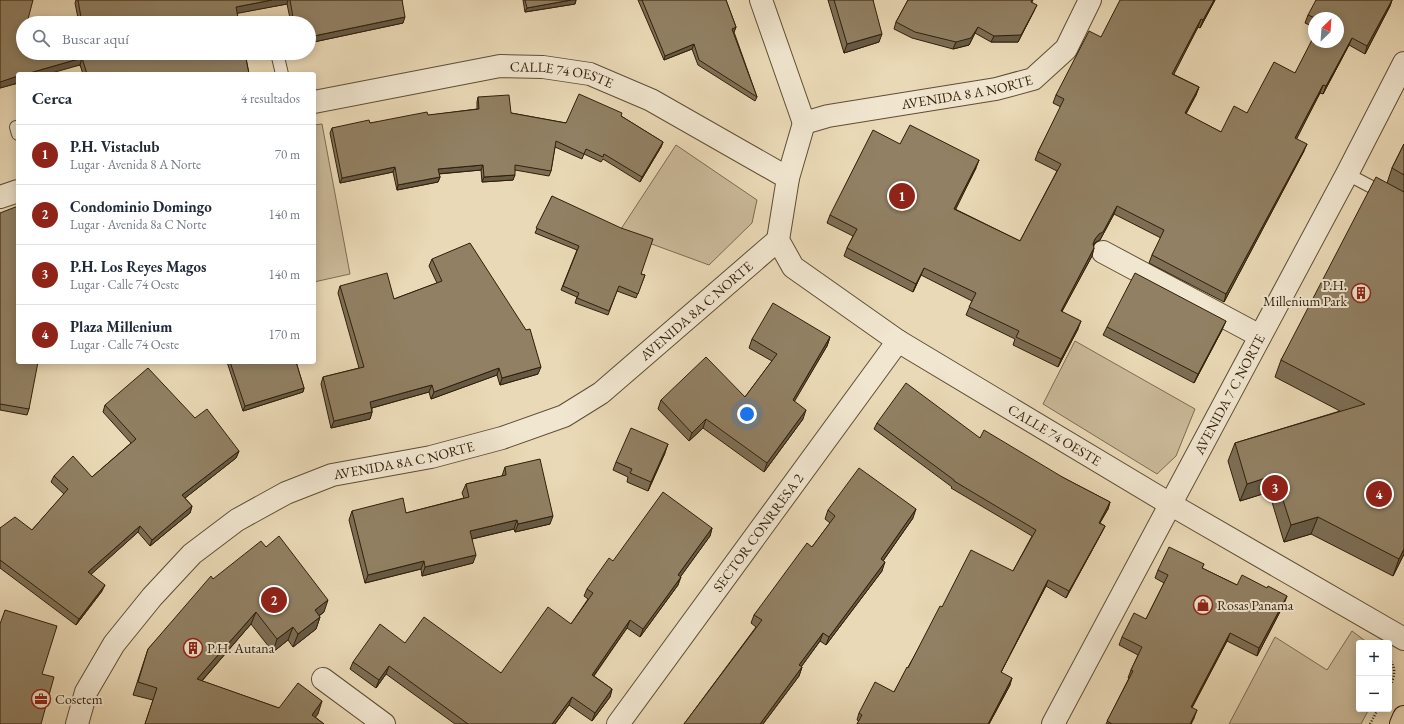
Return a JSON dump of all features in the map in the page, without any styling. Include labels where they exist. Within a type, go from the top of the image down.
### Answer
[{"type":"main road","points":[[1401,724],[1404,718]]},
{"type":"street","points":[[761,0],[804,123],[788,178],[778,240]]},
{"type":"street","name":"AVENIDA 8 A NORTE","points":[[804,123],[828,116],[996,89],[1033,79],[1066,49],[1090,0]]},
{"type":"street","name":"AVENIDA 7 C NORTE","points":[[1053,724],[1347,174],[1404,63]]},
{"type":"street","name":"CALLE 74 OESTE","points":[[316,102],[500,66],[543,67],[590,74],[651,100],[788,178]]},
{"type":"street","points":[[0,197],[16,192]]},
{"type":"street","name":"CALLE 74 OESTE","points":[[778,240],[793,268],[898,341],[1170,504],[1404,639]]},
{"type":"street","name":"AVENIDA 8A C NORTE","points":[[77,724],[86,692],[114,644],[152,597],[192,554],[237,520],[286,493],[332,475],[431,457],[502,438],[564,416],[601,393],[778,240]]},
{"type":"street","points":[[1102,252],[1260,336]]},
{"type":"street","name":"SECTOR CONRRESA 2","points":[[618,724],[898,341]]},
{"type":"street","points":[[323,679],[384,724]]},
{"type":"lane","points":[[279,60],[282,72]]},
{"type":"lane","points":[[1347,174],[1404,204]]},
{"type":"path","points":[[1392,662],[1394,678],[1392,682]]},
{"type":"path","points":[[1370,724],[1376,712]]},
{"type":"shaded area","points":[[322,124],[350,274],[316,282],[316,125]]},
{"type":"shaded area","points":[[676,145],[757,200],[752,223],[709,265],[619,232]]},
{"type":"shaded area","points":[[1075,341],[1195,409],[1176,456],[1157,474],[1043,404]]},
{"type":"shaded area","points":[[1352,631],[1364,640],[1356,640],[1356,712],[1367,712],[1361,724],[1229,724],[1275,637],[1327,670]]},
{"type":"building","points":[[0,0],[33,0],[29,16],[16,16],[16,60],[75,60],[33,72],[16,72],[16,77],[0,82]]},
{"type":"building","points":[[78,0],[272,0],[236,7],[238,16],[81,16]]},
{"type":"building","points":[[290,0],[402,0],[405,17],[316,36],[316,16],[293,16]]},
{"type":"building","points":[[525,0],[571,0],[527,8]]},
{"type":"building","points":[[642,0],[726,0],[736,27],[732,29],[757,97],[699,60],[694,44],[665,56]]},
{"type":"building","points":[[834,0],[873,0],[882,34],[847,44]]},
{"type":"building","points":[[908,0],[1032,0],[1031,2],[1037,5],[1021,35],[994,36],[978,27],[971,38],[956,42],[915,32],[896,22]]},
{"type":"building","points":[[1120,0],[1214,0],[1203,20],[1201,19],[1172,74],[1199,87],[1185,113],[1221,132],[1234,106],[1247,113],[1274,62],[1295,73],[1308,48],[1344,48],[1344,12],[1310,12],[1316,0],[1392,0],[1367,46],[1352,38],[1326,86],[1323,85],[1295,138],[1307,144],[1226,294],[1152,255],[1164,230],[1117,206],[1103,232],[1095,239],[1093,244],[1094,248],[1061,311],[1081,321],[1061,359],[1016,337],[1019,331],[969,307],[976,293],[924,268],[916,284],[847,248],[857,229],[830,215],[873,130],[900,144],[910,125],[979,160],[954,209],[1020,241],[1061,164],[1038,152],[1064,99],[1056,95],[1089,31],[1101,37]]},
{"type":"building","points":[[83,60],[246,60],[249,72],[86,72]]},
{"type":"building","points":[[579,94],[622,113],[621,116],[663,142],[642,177],[604,154],[603,157],[586,149],[584,154],[556,141],[551,171],[515,165],[515,175],[484,177],[483,165],[438,169],[440,177],[398,185],[395,167],[342,178],[332,128],[369,120],[370,123],[427,112],[428,115],[479,109],[478,97],[509,95],[511,113],[566,123]]},
{"type":"building","points":[[1404,144],[1404,175],[1392,168]]},
{"type":"building","points":[[1376,177],[1404,192],[1404,549],[1399,559],[1318,517],[1291,525],[1275,475],[1247,484],[1235,443],[1365,404],[1281,360]]},
{"type":"building","points":[[552,196],[621,228],[653,239],[641,274],[645,275],[638,294],[619,286],[609,311],[577,298],[579,293],[563,286],[579,246],[536,228]]},
{"type":"building","points":[[16,207],[16,364],[38,364],[29,409],[0,404],[0,213]]},
{"type":"building","points":[[470,243],[526,330],[530,329],[541,367],[502,378],[499,368],[434,392],[432,385],[370,402],[372,412],[334,421],[323,377],[364,367],[340,286],[387,273],[394,299],[442,281],[432,259]]},
{"type":"building","points":[[1135,273],[1226,321],[1198,374],[1107,327]]},
{"type":"building","points":[[773,303],[830,337],[793,400],[806,410],[767,463],[706,419],[692,433],[661,400],[706,357],[745,397],[777,354],[752,339]]},
{"type":"building","points":[[231,364],[297,364],[304,388],[245,406]]},
{"type":"building","points":[[148,368],[195,418],[207,409],[239,451],[182,495],[192,506],[152,540],[140,526],[88,572],[105,585],[79,619],[0,560],[0,528],[15,517],[32,530],[68,489],[54,476],[73,456],[92,477],[136,439],[105,405]]},
{"type":"building","points":[[906,383],[980,438],[984,430],[1064,478],[1110,502],[1099,523],[1105,526],[1069,591],[1048,580],[1001,672],[1012,678],[988,724],[857,724],[862,715],[859,713],[875,682],[894,692],[940,606],[942,607],[971,550],[1013,571],[1036,530],[954,481],[877,423]]},
{"type":"building","points":[[631,428],[668,444],[651,482],[630,473],[632,469],[616,462]]},
{"type":"building","points":[[540,459],[553,516],[518,524],[517,520],[470,531],[476,555],[425,567],[424,561],[368,575],[352,511],[403,498],[406,513],[469,497],[466,484],[506,475],[505,467]]},
{"type":"building","points":[[859,468],[916,509],[881,559],[885,562],[829,637],[823,633],[799,665],[802,667],[760,724],[684,724],[762,620],[754,615],[807,543],[812,547],[835,516],[828,510]]},
{"type":"building","points":[[663,492],[712,528],[678,575],[681,577],[643,629],[630,620],[592,675],[612,689],[595,713],[572,697],[552,724],[468,724],[389,666],[379,680],[353,662],[380,624],[405,643],[424,617],[501,673],[548,607],[571,624],[593,593],[587,589],[609,558],[613,561]]},
{"type":"building","points":[[279,536],[328,600],[315,610],[320,617],[298,634],[293,627],[277,639],[256,612],[197,679],[279,708],[298,683],[322,701],[312,715],[324,724],[145,724],[157,688],[138,682],[148,649],[211,576],[213,579],[261,541],[266,547]]},
{"type":"building","points":[[1169,547],[1204,564],[1202,568],[1237,585],[1242,575],[1267,588],[1268,586],[1287,596],[1259,648],[1230,633],[1191,707],[1197,710],[1190,724],[1112,724],[1107,721],[1133,671],[1131,670],[1142,647],[1122,637],[1134,613],[1146,619],[1168,575],[1158,570]]},
{"type":"building","points":[[5,610],[57,626],[42,674],[54,677],[41,724],[0,724],[0,624]]},
{"type":"place","name":"P.H. Vistaclub","points":[[902,196]]},
{"type":"place","name":"P.H. Millenium Park","points":[[1361,293]]},
{"type":"place","name":"P.H. Los Reyes Magos","points":[[1275,488]]},
{"type":"place","name":"Plaza Millenium","points":[[1379,494]]},
{"type":"place","name":"Condominio Domingo","points":[[274,600]]},
{"type":"place","name":"Rosas Panama","points":[[1203,605]]},
{"type":"place","name":"P.H. Autana","points":[[193,648]]},
{"type":"place","name":"Cosetem","points":[[41,699]]}]
